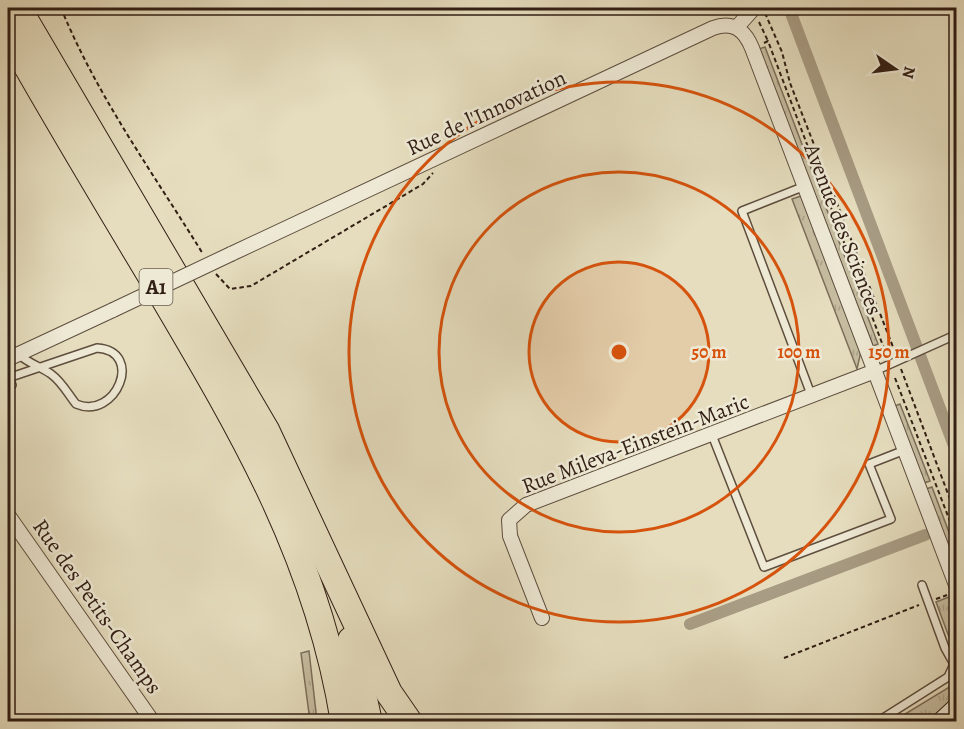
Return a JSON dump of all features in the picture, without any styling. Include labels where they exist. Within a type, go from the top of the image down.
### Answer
[{"type":"highway","name":"A1","points":[[18,8],[250,401],[305,510],[342,608],[369,722]]},
{"type":"highway","points":[[35,8],[78,113]]},
{"type":"highway","name":"A1","points":[[8,33],[229,409],[265,476],[296,545],[329,646],[344,722]]},
{"type":"highway","points":[[305,510],[389,693],[409,722]]},
{"type":"highway","points":[[296,545],[321,656],[328,722]]},
{"type":"street","points":[[737,27],[756,8]]},
{"type":"street","name":"Rue de l'Innovation","points":[[13,357],[713,28],[737,27]]},
{"type":"street","name":"Avenue des Sciences","points":[[737,27],[748,39],[905,450],[955,589]]},
{"type":"street","name":"Rue Mileva-Einstein-Maric","points":[[542,618],[510,536],[509,520],[526,505],[875,371]]},
{"type":"street","name":"Rue des Petits-Champs","points":[[8,515],[153,722]]},
{"type":"lane","points":[[805,186],[742,211],[812,397]]},
{"type":"lane","points":[[875,371],[953,336]]},
{"type":"lane","points":[[9,384],[40,368],[97,348],[105,349],[121,363],[122,381],[111,398],[98,406],[81,406],[76,404],[53,375],[40,368],[13,357]]},
{"type":"lane","points":[[712,435],[764,567],[891,519],[869,464],[905,450]]},
{"type":"lane","points":[[877,722],[952,673],[954,664],[945,648],[922,585]]},
{"type":"path","points":[[61,8],[74,39],[104,96],[204,256]]},
{"type":"path","points":[[756,8],[885,351]]},
{"type":"path","points":[[756,8],[782,52],[786,72],[901,360],[957,514]]},
{"type":"path","points":[[757,46],[768,41]]},
{"type":"path","points":[[215,273],[225,286],[236,290],[271,276],[423,184],[434,172],[437,158]]},
{"type":"path","points":[[895,378],[957,537]]},
{"type":"path","points":[[784,658],[928,602],[955,589]]},
{"type":"green space","points":[[765,47],[878,344],[873,346],[759,49]]},
{"type":"green space","points":[[801,196],[861,351],[857,369],[792,199]]},
{"type":"green space","points":[[900,404],[930,481],[924,483],[895,406]]},
{"type":"green space","points":[[932,487],[956,551],[956,568],[926,489]]},
{"type":"green space","points":[[954,595],[956,602],[956,656],[936,602]]},
{"type":"green space","points":[[309,651],[317,721],[310,721],[301,653]]},
{"type":"green space","points":[[956,679],[956,701],[930,721],[892,722],[948,688]]},
{"type":"waterway","points":[[789,8],[956,451]]},
{"type":"waterway","points":[[690,624],[925,535]]}]
